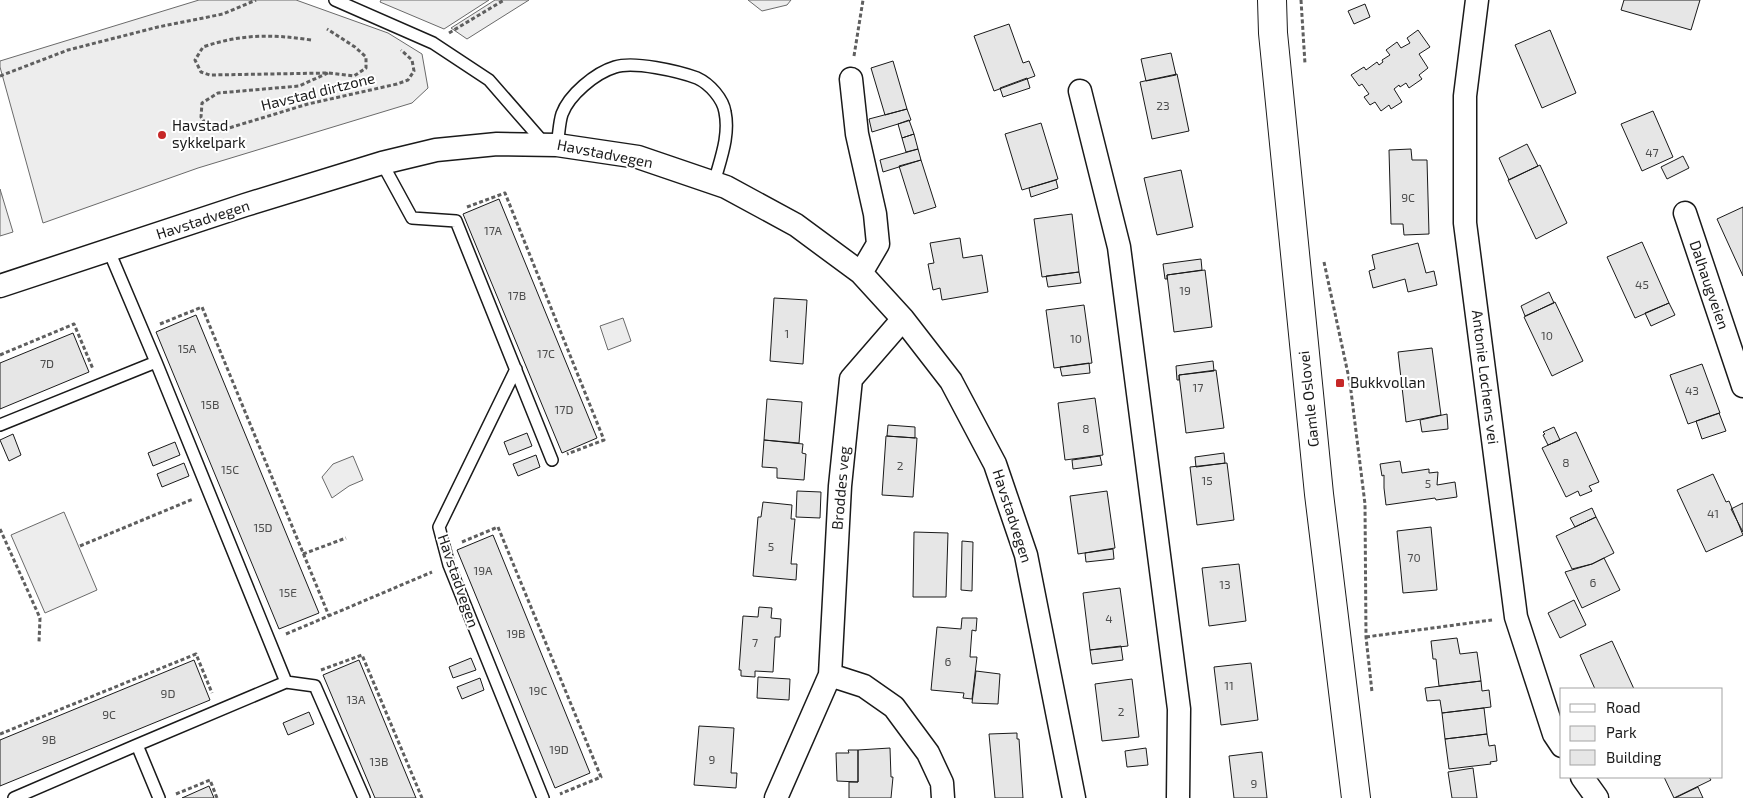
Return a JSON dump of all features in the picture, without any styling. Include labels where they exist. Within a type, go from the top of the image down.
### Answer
[{"type":"street","name":"Gamle Oslovei","points":[[1272,0],[1273,33],[1319,494],[1356,798]]},
{"type":"street","name":"Antonie Løchens vei","points":[[1477,0],[1465,96],[1465,223],[1516,617],[1554,734],[1560,743]]},
{"type":"street","points":[[851,78],[858,134],[875,214],[878,244],[861,273]]},
{"type":"street","points":[[1080,92],[1118,247],[1180,709],[1178,798]]},
{"type":"street","name":"Havstadvegen","points":[[0,286],[245,205],[382,163],[436,150],[497,144],[551,144],[638,157],[726,187],[796,224],[861,273],[903,319],[951,381],[995,464],[1026,554],[1074,798]]},
{"type":"street","name":"Dalhaugveien","points":[[1685,213],[1743,386]]},
{"type":"street","name":"Broddes veg","points":[[776,798],[830,675],[840,486],[851,379],[903,319]]},
{"type":"street","points":[[830,675],[864,686],[894,707],[928,753],[942,783],[943,798]]},
{"type":"street","points":[[1583,778],[1598,798]]},
{"type":"lane","points":[[335,0],[433,43],[489,80],[551,144],[562,114],[575,94],[592,78],[614,67],[633,64],[698,79],[716,93],[725,111],[727,136],[714,183]]},
{"type":"lane","points":[[382,163],[412,218],[456,221],[552,460]]},
{"type":"lane","points":[[109,251],[286,682]]},
{"type":"lane","points":[[0,425],[156,362]]},
{"type":"lane","name":"Havstadvegen","points":[[516,369],[440,527],[449,565],[543,798]]},
{"type":"lane","points":[[14,798],[286,682],[315,686],[364,798]]},
{"type":"lane","points":[[137,745],[159,798]]},
{"type":"path","points":[[0,76],[68,50],[158,27],[222,14],[256,0]]},
{"type":"path","points":[[433,43],[504,0]]},
{"type":"path","points":[[851,78],[863,0]]},
{"type":"path","points":[[1302,0],[1305,69]]},
{"type":"path","name":"Havstad dirtzone","points":[[311,40],[278,35],[246,36],[221,40],[202,46],[195,60],[201,72],[210,75],[328,72],[354,76],[366,68],[366,58],[355,47],[327,29]]},
{"type":"path","name":"Havstad dirtzone","points":[[328,72],[299,86],[218,93],[202,103],[202,117],[209,129],[219,131],[308,104],[408,80],[414,71],[412,60],[394,46]]},
{"type":"path","points":[[456,221],[452,213],[505,192],[604,440],[552,460]]},
{"type":"path","points":[[1324,257],[1350,383],[1364,504],[1366,637],[1372,694]]},
{"type":"path","points":[[143,331],[202,307],[329,616]]},
{"type":"path","points":[[0,356],[74,324],[99,384]]},
{"type":"path","points":[[80,546],[209,492]]},
{"type":"path","points":[[445,549],[498,527],[601,778],[559,795]]},
{"type":"path","points":[[0,529],[40,618],[39,642]]},
{"type":"path","points":[[303,554],[346,538]]},
{"type":"path","points":[[270,641],[449,565]]},
{"type":"path","points":[[1366,637],[1516,617]]},
{"type":"path","points":[[0,734],[196,654],[219,710]]},
{"type":"path","points":[[315,686],[319,671],[362,654],[422,798]]},
{"type":"path","points":[[175,794],[210,780],[217,798]]},
{"type":"green space","name":"Havstad sykkelpark","points":[[199,0],[296,0],[388,33],[422,54],[428,88],[412,103],[198,168],[43,223],[0,67],[0,61]]},
{"type":"green space","points":[[381,0],[489,0],[444,29],[380,2]]},
{"type":"green space","points":[[495,0],[529,0],[467,39],[451,28]]},
{"type":"green space","points":[[748,0],[791,0],[787,5],[762,11]]},
{"type":"green space","points":[[0,189],[13,232],[0,236]]},
{"type":"green space","points":[[623,318],[631,341],[608,350],[600,326]]},
{"type":"green space","points":[[353,456],[363,480],[349,486],[332,498],[322,477],[333,464]]},
{"type":"green space","points":[[64,512],[97,590],[45,613],[11,535]]},
{"type":"building","points":[[1624,0],[1700,0],[1691,30],[1621,10]]},
{"type":"building","points":[[1365,4],[1370,17],[1354,24],[1348,11]]},
{"type":"building","points":[[1009,24],[1023,63],[1029,61],[1035,76],[994,91],[974,36]]},
{"type":"building","points":[[1418,30],[1430,47],[1419,54],[1428,68],[1419,75],[1422,79],[1409,88],[1406,83],[1394,89],[1402,102],[1391,109],[1389,105],[1381,111],[1375,102],[1370,105],[1364,97],[1369,94],[1362,84],[1359,86],[1351,75],[1364,67],[1366,70],[1377,62],[1379,65],[1383,62],[1382,60],[1390,55],[1386,50],[1397,42],[1401,48],[1410,43],[1407,38]]},
{"type":"building","points":[[1550,30],[1576,93],[1542,108],[1515,45]]},
{"type":"building","points":[[1171,53],[1176,75],[1146,81],[1141,59]]},
{"type":"building","points":[[893,61],[907,109],[885,115],[871,68]]},
{"type":"building","points":[[1177,74],[1189,131],[1152,139],[1140,82]]},
{"type":"building","points":[[1027,78],[1030,88],[1003,97],[1000,88]]},
{"type":"building","points":[[907,109],[911,120],[872,132],[869,119]]},
{"type":"building","points":[[1653,111],[1673,157],[1642,171],[1621,124]]},
{"type":"building","points":[[909,120],[914,134],[902,138],[898,124]]},
{"type":"building","points":[[1041,123],[1058,179],[1022,190],[1005,134]]},
{"type":"building","points":[[914,134],[918,149],[906,152],[902,138]]},
{"type":"building","points":[[1527,144],[1538,166],[1509,180],[1499,158]]},
{"type":"building","points":[[918,149],[921,160],[883,172],[880,160]]},
{"type":"building","points":[[1411,149],[1412,160],[1427,160],[1429,234],[1404,235],[1403,224],[1391,224],[1389,150]]},
{"type":"building","points":[[1683,156],[1689,168],[1667,179],[1661,167]]},
{"type":"building","points":[[921,160],[936,207],[914,214],[899,166]]},
{"type":"building","points":[[1540,165],[1567,223],[1536,239],[1508,180]]},
{"type":"building","points":[[1181,170],[1193,227],[1157,235],[1144,178]]},
{"type":"building","points":[[1056,180],[1058,188],[1031,197],[1029,188]]},
{"type":"building","points":[[499,199],[597,438],[562,453],[463,214]]},
{"type":"building","points":[[1743,207],[1743,276],[1717,219]]},
{"type":"building","points":[[1072,214],[1079,272],[1042,277],[1034,219]]},
{"type":"building","points":[[960,238],[963,258],[982,255],[988,292],[942,300],[940,288],[933,290],[928,264],[934,263],[930,243]]},
{"type":"building","points":[[1642,242],[1669,303],[1635,318],[1607,257]]},
{"type":"building","points":[[1418,243],[1426,273],[1434,271],[1437,285],[1408,292],[1405,279],[1373,288],[1369,271],[1375,269],[1372,255]]},
{"type":"building","points":[[1201,259],[1202,270],[1167,275],[1167,279],[1165,279],[1163,264]]},
{"type":"building","points":[[1205,270],[1212,327],[1174,332],[1167,275]]},
{"type":"building","points":[[1079,272],[1081,283],[1048,287],[1046,276]]},
{"type":"building","points":[[1549,292],[1554,303],[1525,316],[1521,306]]},
{"type":"building","points":[[774,298],[807,300],[803,364],[770,361]]},
{"type":"building","points":[[1555,302],[1583,361],[1552,376],[1524,317]]},
{"type":"building","points":[[1669,303],[1675,315],[1651,326],[1645,313]]},
{"type":"building","points":[[1084,305],[1092,363],[1054,368],[1046,310]]},
{"type":"building","points":[[196,315],[319,613],[279,629],[156,332]]},
{"type":"building","points":[[73,333],[89,372],[0,409],[0,363]]},
{"type":"building","points":[[1432,348],[1441,415],[1406,422],[1398,352]]},
{"type":"building","points":[[1213,361],[1214,371],[1179,375],[1179,380],[1177,380],[1176,366]]},
{"type":"building","points":[[1089,363],[1090,373],[1062,376],[1060,367]]},
{"type":"building","points":[[1702,364],[1720,413],[1688,424],[1670,375]]},
{"type":"building","points":[[1216,370],[1224,428],[1186,433],[1179,375]]},
{"type":"building","points":[[1095,398],[1103,455],[1065,460],[1058,403]]},
{"type":"building","points":[[767,399],[802,402],[799,443],[764,440]]},
{"type":"building","points":[[1719,413],[1726,431],[1702,439],[1696,421]]},
{"type":"building","points":[[1447,414],[1448,429],[1422,432],[1420,420]]},
{"type":"building","points":[[888,425],[915,427],[915,438],[887,436]]},
{"type":"building","points":[[1554,427],[1560,440],[1548,445],[1543,432]]},
{"type":"building","points":[[1576,432],[1599,482],[1589,486],[1592,491],[1580,496],[1578,491],[1566,497],[1542,448]]},
{"type":"building","points":[[527,433],[532,446],[509,455],[504,442]]},
{"type":"building","points":[[13,434],[21,455],[9,461],[0,440]]},
{"type":"building","points":[[886,436],[917,438],[913,497],[882,495]]},
{"type":"building","points":[[764,440],[803,444],[802,453],[806,454],[804,480],[777,478],[777,468],[762,467]]},
{"type":"building","points":[[175,442],[180,455],[153,466],[148,453]]},
{"type":"building","points":[[1224,453],[1225,463],[1196,467],[1195,457]]},
{"type":"building","points":[[536,455],[540,467],[518,476],[513,464]]},
{"type":"building","points":[[1100,456],[1102,465],[1073,469],[1072,460]]},
{"type":"building","points":[[1400,461],[1402,473],[1429,469],[1429,473],[1438,472],[1437,485],[1455,482],[1457,497],[1386,505],[1384,475],[1382,476],[1380,464]]},
{"type":"building","points":[[184,463],[189,476],[162,487],[157,474]]},
{"type":"building","points":[[1227,463],[1234,520],[1197,525],[1190,467]]},
{"type":"building","points":[[1713,474],[1726,502],[1729,501],[1743,535],[1706,552],[1677,490]]},
{"type":"building","points":[[797,491],[821,492],[820,518],[796,517]]},
{"type":"building","points":[[1107,491],[1115,548],[1078,554],[1070,496]]},
{"type":"building","points":[[763,502],[792,505],[791,519],[795,519],[791,564],[797,564],[796,580],[753,576],[758,517],[761,517]]},
{"type":"building","points":[[1743,503],[1743,532],[1731,509]]},
{"type":"building","points":[[1592,508],[1596,517],[1575,527],[1570,518]]},
{"type":"building","points":[[1596,517],[1614,553],[1592,564],[1572,569],[1556,536]]},
{"type":"building","points":[[1431,527],[1437,590],[1403,593],[1397,531]]},
{"type":"building","points":[[914,532],[948,533],[946,597],[913,597]]},
{"type":"building","points":[[493,535],[590,773],[555,788],[457,550]]},
{"type":"building","points":[[962,541],[973,542],[972,591],[961,590]]},
{"type":"building","points":[[1113,549],[1114,559],[1086,562],[1085,553]]},
{"type":"building","points":[[1604,558],[1620,590],[1582,608],[1565,572],[1592,564]]},
{"type":"building","points":[[1239,564],[1246,621],[1209,626],[1202,568]]},
{"type":"building","points":[[1120,588],[1128,646],[1090,650],[1083,593]]},
{"type":"building","points":[[1574,600],[1586,625],[1560,638],[1548,613]]},
{"type":"building","points":[[759,607],[772,608],[771,618],[781,619],[780,637],[775,637],[773,672],[755,671],[755,677],[741,676],[741,670],[739,670],[743,616],[758,617]]},
{"type":"building","points":[[962,618],[977,618],[976,631],[972,630],[970,657],[977,657],[972,699],[963,698],[964,693],[931,690],[937,627],[961,629]]},
{"type":"building","points":[[1457,638],[1460,654],[1477,652],[1481,681],[1439,686],[1436,659],[1433,659],[1431,641]]},
{"type":"building","points":[[1612,641],[1634,688],[1595,688],[1580,655]]},
{"type":"building","points":[[1121,646],[1123,660],[1092,664],[1090,650]]},
{"type":"building","points":[[471,658],[476,670],[453,678],[449,667]]},
{"type":"building","points":[[194,660],[210,700],[0,786],[0,740]]},
{"type":"building","points":[[359,660],[416,798],[375,798],[323,675]]},
{"type":"building","points":[[1251,663],[1258,720],[1221,725],[1214,667]]},
{"type":"building","points":[[976,671],[1000,674],[998,704],[972,703]]},
{"type":"building","points":[[758,677],[790,679],[789,700],[757,698]]},
{"type":"building","points":[[480,678],[484,690],[462,699],[457,687]]},
{"type":"building","points":[[1132,679],[1139,737],[1102,741],[1095,684]]},
{"type":"building","points":[[1481,681],[1482,691],[1489,690],[1491,707],[1442,713],[1440,700],[1427,701],[1425,688]]},
{"type":"building","points":[[1484,708],[1487,734],[1445,739],[1442,713]]},
{"type":"building","points":[[309,712],[314,724],[288,735],[283,723]]},
{"type":"building","points":[[699,726],[734,728],[731,773],[737,773],[736,788],[694,785]]},
{"type":"building","points":[[1017,733],[1023,798],[995,798],[989,734]]},
{"type":"building","points":[[1487,734],[1489,746],[1495,745],[1497,761],[1490,762],[1491,764],[1449,769],[1445,739]]},
{"type":"building","points":[[890,748],[891,777],[893,777],[891,798],[849,798],[849,782],[858,782],[858,750]]},
{"type":"building","points":[[1146,748],[1148,765],[1127,767],[1125,751]]},
{"type":"building","points":[[848,750],[858,750],[858,782],[837,781],[836,753],[849,753]]},
{"type":"building","points":[[1262,752],[1267,798],[1234,798],[1229,756]]},
{"type":"building","points":[[1473,768],[1477,798],[1452,798],[1448,772]]},
{"type":"building","points":[[1664,778],[1710,778],[1711,780],[1674,798]]},
{"type":"building","points":[[209,786],[214,798],[182,798]]},
{"type":"building","points":[[1698,787],[1703,798],[1675,798]]},
{"type":"place","name":"Havstad sykkelpark","points":[[162,135]]},
{"type":"place","name":"Bukkvollan","points":[[1340,383]]}]
